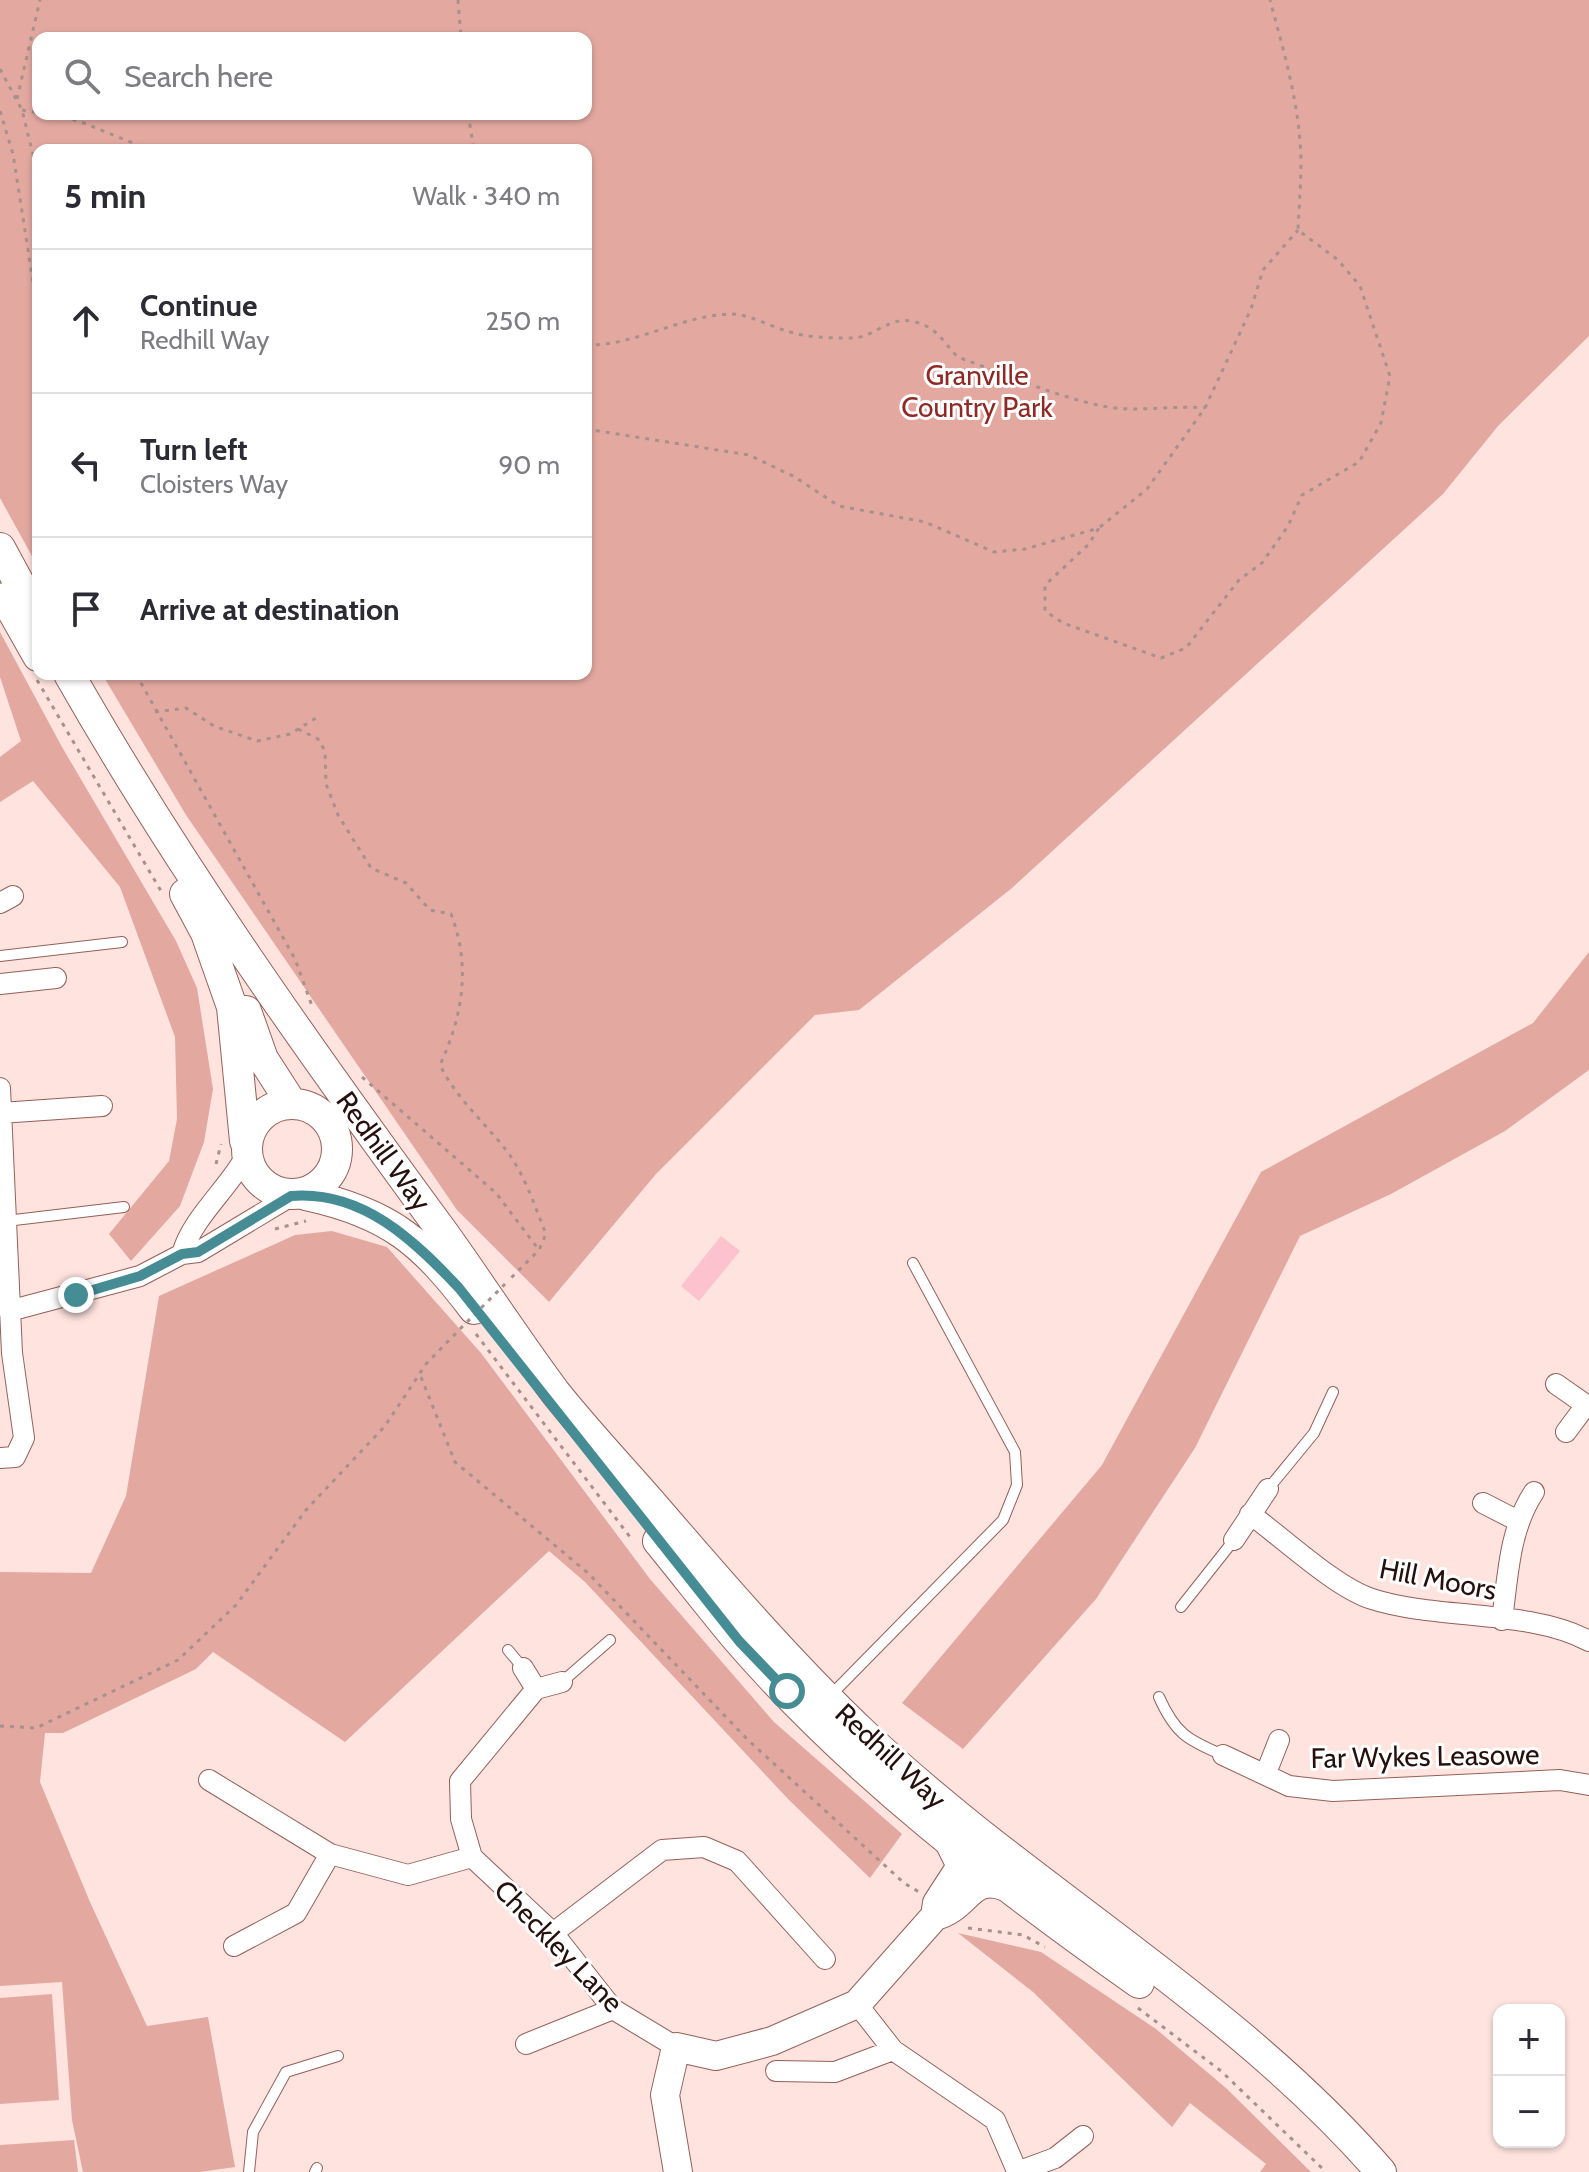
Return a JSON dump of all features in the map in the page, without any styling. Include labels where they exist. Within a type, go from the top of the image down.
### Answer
[{"type":"main road","points":[[0,548],[32,607]]},
{"type":"main road","points":[[0,589],[32,652]]},
{"type":"main road","points":[[47,680],[206,933],[232,1007],[238,1146],[263,1182],[302,1204],[325,1183],[333,1169],[336,1150],[330,1126]]},
{"type":"main road","name":"Redhill Way","points":[[73,680],[192,872],[285,1012],[557,1394],[695,1554],[828,1698],[923,1789],[1035,1880],[1194,2000],[1286,2077],[1381,2172]]},
{"type":"main road","points":[[192,872],[196,896],[216,930],[263,1059],[292,1104]]},
{"type":"main road","points":[[238,1146],[262,1113],[292,1104],[315,1111],[348,1139],[410,1218],[445,1235]]},
{"type":"main road","name":"Redhill Way","points":[[302,1204],[365,1210],[386,1221],[423,1250],[459,1288],[739,1641],[874,1776],[1006,1887],[1237,2057],[1358,2172]]},
{"type":"street","points":[[0,984],[56,978]]},
{"type":"street","points":[[0,1088],[9,1311],[24,1438],[15,1457],[0,1458]]},
{"type":"street","points":[[1,1113],[102,1106]]},
{"type":"street","points":[[182,1254],[186,1239],[233,1181],[238,1146]]},
{"type":"street","points":[[9,1311],[140,1276],[182,1254],[198,1252],[302,1204]]},
{"type":"street","points":[[1556,1384],[1588,1406],[1566,1432]]},
{"type":"street","points":[[1234,1540],[1268,1489]]},
{"type":"street","points":[[1502,1620],[1518,1521],[1534,1492]]},
{"type":"street","points":[[1483,1503],[1518,1521]]},
{"type":"street","name":"Hill Moors","points":[[1250,1514],[1344,1585],[1370,1599],[1544,1626],[1589,1641]]},
{"type":"street","points":[[523,1668],[536,1689],[562,1682]]},
{"type":"street","name":"Checkley Lane","points":[[536,1689],[460,1781],[461,1819],[472,1857],[553,1933],[613,2009],[676,2047],[716,2056],[772,2041],[857,2004],[939,1911]]},
{"type":"street","name":"Far Wykes Leasowe","points":[[1266,1773],[1279,1740]]},
{"type":"street","name":"Far Wykes Leasowe","points":[[1223,1755],[1289,1786],[1333,1791],[1560,1780],[1589,1785]]},
{"type":"street","points":[[209,1780],[330,1854],[408,1875],[472,1857]]},
{"type":"street","name":"Checkley Lane","points":[[939,1911],[937,1903],[961,1866],[948,1840]]},
{"type":"street","points":[[553,1933],[662,1850],[704,1847],[737,1861],[825,1959]]},
{"type":"street","points":[[234,1946],[296,1913],[330,1854]]},
{"type":"street","name":"Checkley Lane","points":[[939,1911],[949,1913],[982,1882],[991,1881],[1006,1887]]},
{"type":"street","points":[[857,2004],[893,2050],[995,2120],[1017,2171],[1055,2158],[1083,2136]]},
{"type":"street","points":[[526,2044],[613,2009]]},
{"type":"street","points":[[676,2047],[665,2095],[678,2172]]},
{"type":"street","points":[[776,2071],[835,2072],[893,2050]]},
{"type":"lane","points":[[0,956],[122,942]]},
{"type":"lane","points":[[6,1221],[124,1207]]},
{"type":"lane","points":[[828,1698],[1003,1520],[1017,1485],[1015,1452],[913,1263]]},
{"type":"lane","points":[[1268,1489],[1314,1433],[1333,1392]]},
{"type":"lane","points":[[1181,1607],[1234,1540]]},
{"type":"lane","points":[[562,1682],[610,1640]]},
{"type":"lane","points":[[508,1650],[523,1668]]},
{"type":"lane","points":[[1159,1697],[1172,1724],[1186,1739],[1223,1755]]},
{"type":"lane","points":[[249,2172],[253,2132],[286,2072],[338,2056]]},
{"type":"path","points":[[33,32],[40,0]]},
{"type":"path","points":[[458,0],[461,32]]},
{"type":"path","points":[[1270,0],[1288,66],[1298,127],[1301,160],[1298,230],[1263,270],[1251,309],[1205,408],[1147,489],[1099,528],[1088,545],[1045,585],[1045,611],[1063,623],[1161,658],[1186,648],[1239,580],[1262,563],[1288,526],[1302,495],[1359,462],[1381,423],[1390,376],[1360,286],[1338,260],[1298,230]]},
{"type":"path","points":[[17,99],[32,34]]},
{"type":"path","points":[[0,69],[22,110],[32,151]]},
{"type":"path","points":[[22,110],[32,112]]},
{"type":"path","points":[[0,111],[13,154],[32,276]]},
{"type":"path","points":[[74,120],[135,144]]},
{"type":"path","points":[[469,120],[473,144]]},
{"type":"path","points":[[592,344],[644,335],[687,320],[732,314],[791,333],[837,338],[859,338],[886,324],[910,321],[941,333],[958,358],[1065,396],[1103,406],[1143,410],[1172,405],[1205,408]]},
{"type":"path","points":[[592,430],[749,455],[795,477],[839,506],[925,522],[994,552],[1025,549],[1099,528]]},
{"type":"path","points":[[46,680],[118,823],[163,895]]},
{"type":"path","points":[[139,680],[295,959],[314,1011]]},
{"type":"path","points":[[155,712],[186,708],[214,726],[257,741],[298,729],[316,718]]},
{"type":"path","points":[[0,1726],[36,1728],[71,1714],[178,1660],[236,1605],[306,1510],[385,1426],[421,1377],[426,1364],[539,1250],[546,1234],[529,1189],[510,1155],[452,1089],[440,1065],[455,1033],[461,1000],[464,957],[451,914],[430,910],[406,883],[371,868],[338,815],[326,784],[325,751],[318,739],[298,729]]},
{"type":"path","points":[[360,1075],[496,1193],[539,1250]]},
{"type":"path","points":[[212,1173],[238,1146]]},
{"type":"path","points":[[264,1232],[302,1204]]},
{"type":"path","points":[[466,1321],[636,1544]]},
{"type":"path","points":[[421,1377],[455,1462],[588,1573],[747,1739],[904,1883],[939,1911],[967,1927],[1023,1935],[1050,1950]]},
{"type":"path","points":[[1130,2003],[1221,2071],[1326,2172]]},
{"type":"green space","name":"Granville Country Park","points":[[0,0],[1589,0],[1589,336],[1498,426],[1443,494],[1012,888],[859,1010],[815,1015],[656,1174],[549,1302],[457,1210],[186,815],[106,680],[592,680],[592,144],[32,144],[32,556],[0,498]]},
{"type":"green space","points":[[0,632],[62,747],[176,941],[197,988],[213,1089],[204,1142],[180,1206],[131,1261],[109,1234],[169,1161],[177,1119],[175,1037],[120,887],[33,781],[0,802],[0,757],[21,741],[0,677]]},
{"type":"green space","points":[[1589,952],[1589,1070],[1505,1131],[1391,1194],[1300,1236],[1195,1448],[1096,1599],[963,1749],[902,1703],[1102,1465],[1261,1172],[1533,1023]]},
{"type":"green space","points":[[332,1231],[387,1247],[481,1353],[650,1579],[774,1722],[902,1834],[870,1878],[789,1800],[585,1582],[549,1551],[345,1742],[213,1652],[196,1669],[63,1733],[45,1733],[40,1782],[90,1902],[147,2026],[208,2017],[235,2167],[200,2172],[83,2172],[72,2120],[62,1982],[0,1986],[0,1572],[91,1573],[126,1496],[159,1296],[295,1235]]},
{"type":"green space","points":[[958,1933],[1041,1952],[1156,2029],[1226,2088],[1311,2172],[1260,2172],[1266,2164],[1190,2103],[1172,2127],[1033,1992]]},
{"type":"green space","points":[[52,1994],[59,2100],[0,2104],[0,1998]]},
{"type":"green space","points":[[74,2140],[78,2172],[0,2172],[0,2145]]},
{"type":"building","points":[[721,1236],[740,1251],[699,1301],[681,1286]]},
{"type":"route","points":[[76,1295],[140,1276],[182,1254],[198,1252],[291,1196],[306,1195],[345,1203],[386,1221],[410,1237],[459,1288],[540,1394],[739,1641],[787,1691]]}]
